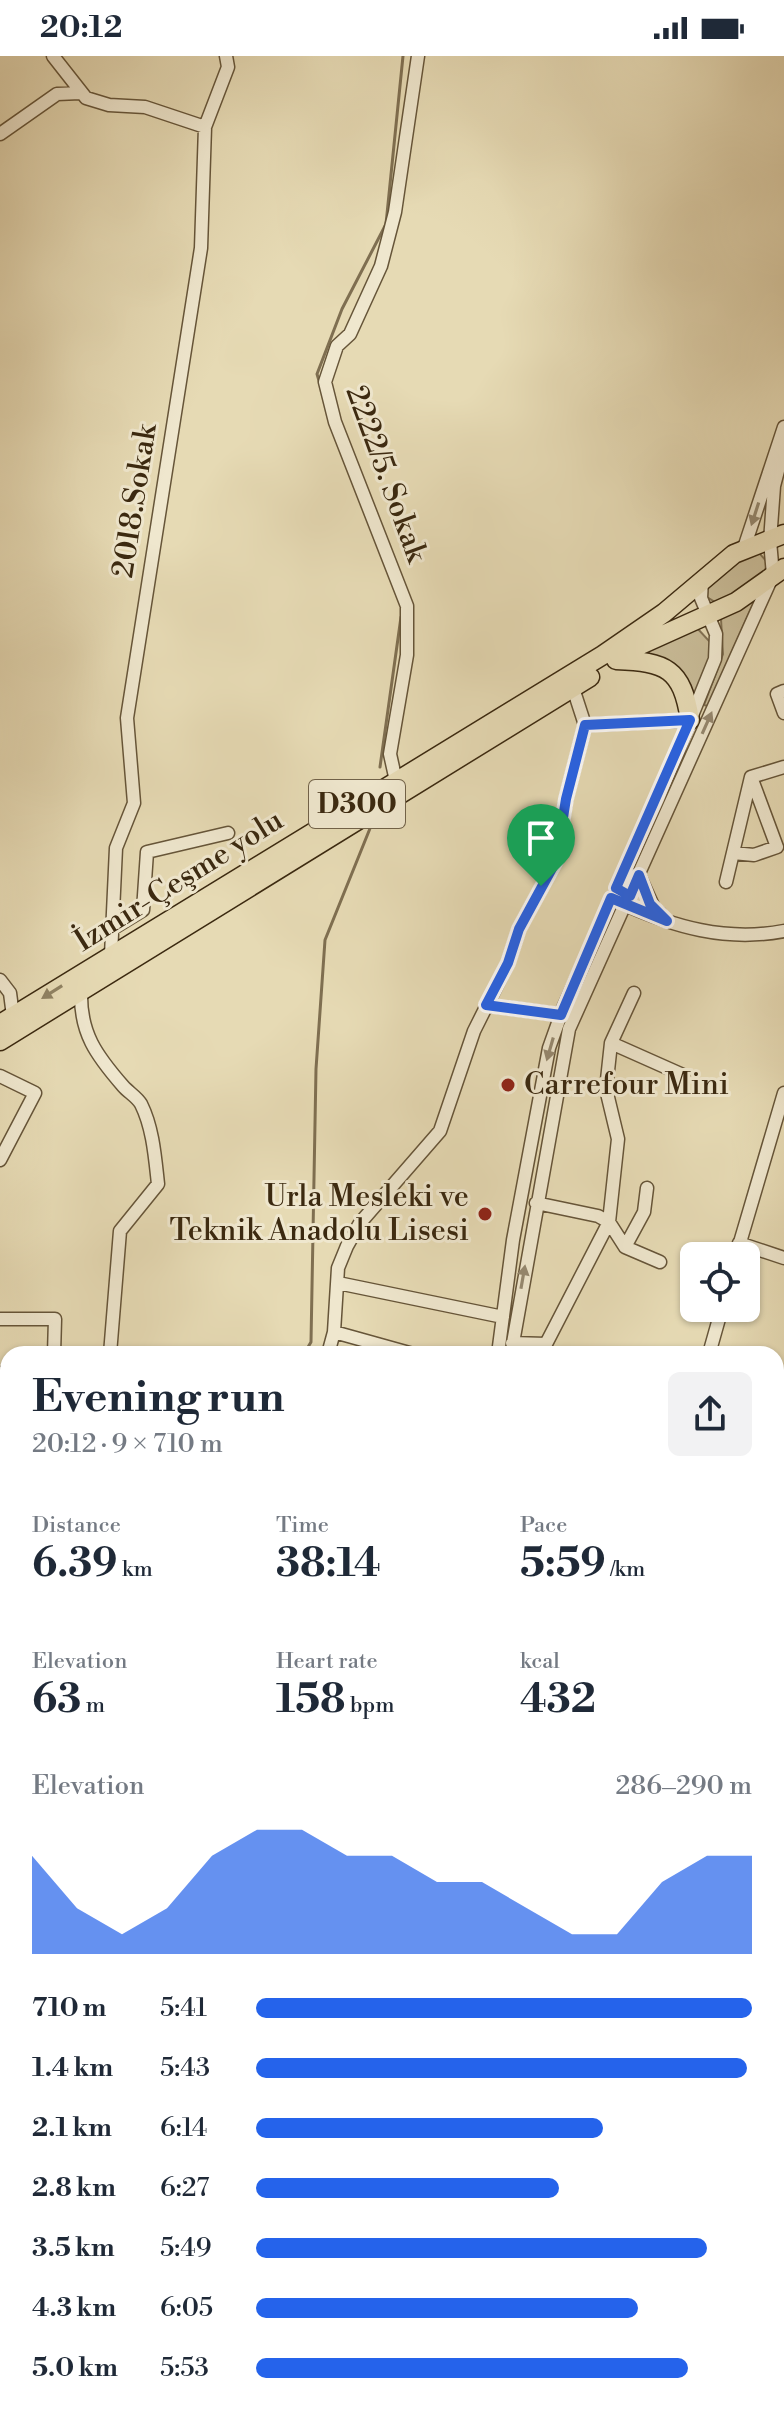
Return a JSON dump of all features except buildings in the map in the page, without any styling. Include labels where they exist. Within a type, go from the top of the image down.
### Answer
[{"type":"highway","name":"D300","points":[[707,574],[744,548],[779,534]]},
{"type":"highway","name":"D300","points":[[710,613],[757,590],[778,572]]},
{"type":"highway","name":"İzmir-Çeşme yolu","points":[[7,1020],[603,655],[664,613],[707,574]]},
{"type":"highway","name":"İzmir-Çeşme yolu","points":[[0,1041],[636,647],[710,613]]},
{"type":"highway","points":[[616,660],[654,663],[671,670],[687,699],[690,720]]},
{"type":"street","points":[[53,56],[80,93]]},
{"type":"street","name":"2018.Sokak","points":[[111,955],[116,848],[134,803],[127,718],[201,248],[205,127],[228,67],[226,56]]},
{"type":"street","name":"2222/5. Sokak","points":[[396,781],[390,754],[407,655],[407,606],[335,422],[325,382],[337,346],[350,334],[381,266],[395,212],[418,56]]},
{"type":"street","points":[[0,134],[57,94],[80,93],[109,105],[145,107],[205,127]]},
{"type":"street","points":[[744,548],[784,427]]},
{"type":"street","points":[[512,1346],[569,1029],[778,572],[779,534],[772,518],[774,486],[784,448]]},
{"type":"street","points":[[499,1346],[549,1048],[690,720],[718,647],[710,613],[700,592],[707,574]]},
{"type":"street","points":[[330,1346],[334,1332],[338,1268],[360,1223],[440,1131],[486,1005],[508,963],[519,929],[556,861],[566,799],[585,725],[573,688]]},
{"type":"street","points":[[781,692],[784,713]]},
{"type":"street","points":[[585,725],[690,720]]},
{"type":"street","points":[[751,777],[784,767]]},
{"type":"street","points":[[726,882],[751,777]]},
{"type":"street","points":[[733,853],[754,855],[777,847],[751,777]]},
{"type":"street","points":[[112,929],[143,910],[147,852],[228,833]]},
{"type":"street","points":[[639,875],[655,910]]},
{"type":"street","points":[[614,893],[667,921],[722,935],[757,936],[784,931]]},
{"type":"street","points":[[628,900],[655,910],[667,921]]},
{"type":"street","points":[[0,980],[10,993],[7,1020]]},
{"type":"street","points":[[81,992],[80,1016],[86,1037],[124,1088],[140,1101],[151,1134],[158,1184],[120,1231],[111,1346]]},
{"type":"street","points":[[529,1346],[546,1344],[609,1222],[618,1139],[606,1089],[611,1043],[634,993]]},
{"type":"street","points":[[486,1005],[561,1015]]},
{"type":"street","points":[[611,1043],[683,1075]]},
{"type":"street","points":[[0,1076],[35,1093],[0,1160]]},
{"type":"street","points":[[740,1242],[784,1093]]},
{"type":"street","points":[[625,1247],[644,1212],[647,1188]]},
{"type":"street","points":[[536,1203],[598,1216],[609,1222],[625,1247],[660,1262]]},
{"type":"street","points":[[760,1254],[784,1258]]},
{"type":"street","points":[[338,1283],[503,1317]]},
{"type":"street","points":[[0,1319],[55,1319],[54,1346]]},
{"type":"street","points":[[711,1346],[718,1322]]},
{"type":"street","points":[[334,1332],[384,1346]]},
{"type":"shaded area","points":[[753,553],[760,554],[768,563],[760,582],[715,602],[707,597],[709,580]]},
{"type":"shaded area","points":[[755,600],[708,706],[704,705],[723,654],[721,619]]},
{"type":"shaded area","points":[[697,628],[711,643],[710,659],[696,698],[640,653]]},
{"type":"waterway","points":[[320,384],[317,374],[342,309],[386,224],[403,56]]},
{"type":"waterway","points":[[380,767],[401,617]]},
{"type":"waterway","points":[[309,1346],[316,1069],[325,940],[373,821]]},
{"type":"place","name":"Carrefour Mini","points":[[508,1085]]},
{"type":"place","name":"Urla Mesleki ve Teknik Anadolu Lisesi","points":[[485,1214]]},
{"type":"route","points":[[690,720],[658,799],[616,888],[630,896],[639,875],[650,904],[667,921],[654,919],[611,898],[561,1015],[486,1005],[541,886],[556,861],[566,799],[585,725],[690,720]]}]
